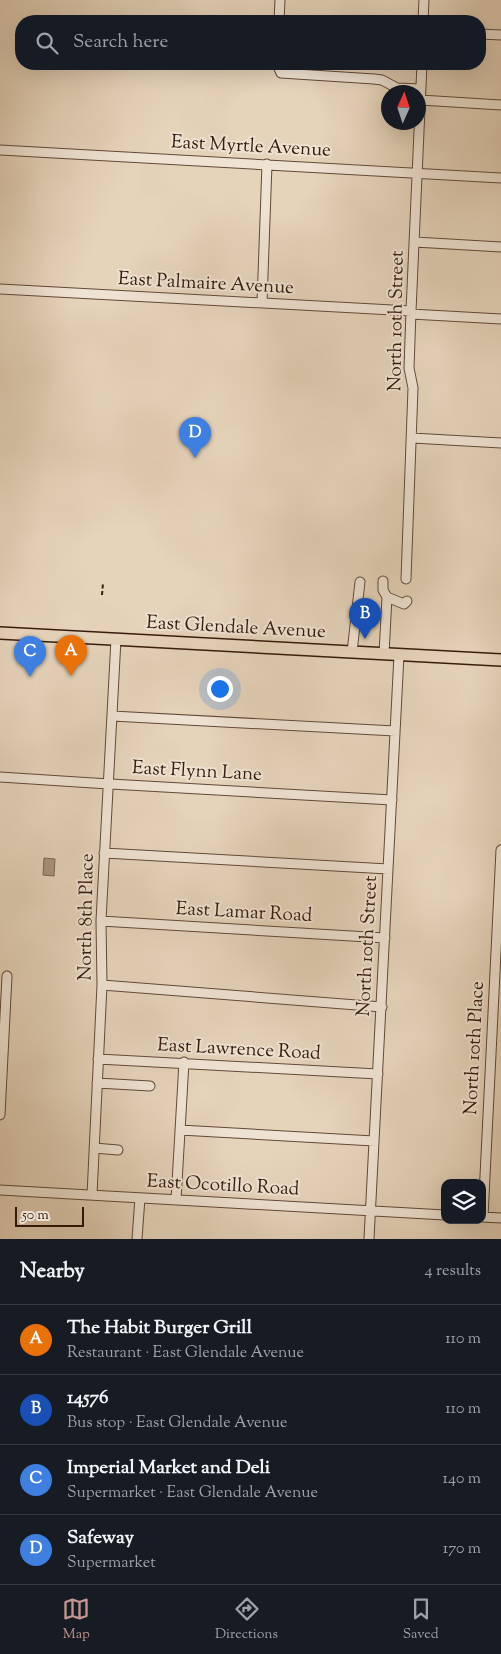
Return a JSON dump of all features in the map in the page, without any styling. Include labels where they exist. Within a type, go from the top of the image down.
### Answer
[{"type":"main road","name":"East Glendale Avenue","points":[[0,633],[501,660]]},
{"type":"street","points":[[279,15],[280,0]]},
{"type":"street","points":[[423,15],[424,0]]},
{"type":"street","points":[[486,34],[501,35]]},
{"type":"street","points":[[280,70],[281,72],[382,80],[390,85]]},
{"type":"street","name":"North 10th Street","points":[[421,85],[422,70]]},
{"type":"street","points":[[426,100],[501,105]]},
{"type":"street","name":"North 10th Street","points":[[406,579],[412,438],[411,312],[419,130]]},
{"type":"street","name":"East Myrtle Avenue","points":[[0,150],[501,178]]},
{"type":"street","points":[[262,303],[267,164]]},
{"type":"street","points":[[414,242],[501,247]]},
{"type":"street","name":"East Palmaire Avenue","points":[[0,289],[262,303],[501,319]]},
{"type":"street","points":[[412,438],[501,443]]},
{"type":"street","points":[[383,580],[383,590],[387,597],[384,654]]},
{"type":"street","points":[[352,652],[352,636],[360,582]]},
{"type":"street","points":[[387,597],[404,604],[407,601]]},
{"type":"street","name":"North 8th Place","points":[[92,1195],[102,985],[101,921],[116,639]]},
{"type":"street","name":"North 10th Street","points":[[369,1239],[400,654]]},
{"type":"street","points":[[112,716],[395,731]]},
{"type":"street","name":"East Flynn Lane","points":[[0,776],[392,800]]},
{"type":"street","name":"North 10th Place","points":[[485,1179],[501,850]]},
{"type":"street","points":[[104,853],[388,868]]},
{"type":"street","name":"East Lamar Road","points":[[101,921],[385,938]]},
{"type":"street","points":[[0,1115],[7,976]]},
{"type":"street","points":[[102,985],[382,1007]]},
{"type":"street","name":"East Lawrence Road","points":[[98,1059],[184,1062],[378,1074]]},
{"type":"street","points":[[176,1200],[184,1062]]},
{"type":"street","points":[[96,1083],[150,1086]]},
{"type":"street","points":[[180,1130],[374,1141]]},
{"type":"street","points":[[94,1148],[118,1150]]},
{"type":"street","name":"East Ocotillo Road","points":[[0,1190],[441,1215]]},
{"type":"street","points":[[137,1239],[140,1198]]},
{"type":"street","points":[[486,1217],[501,1218]]},
{"type":"path","points":[[102,583],[102,595]]},
{"type":"shaded area","points":[[44,858],[55,859],[54,876],[43,875]]},
{"type":"place","name":"Safeway","points":[[195,458]]},
{"type":"place","name":"14576","points":[[365,639]]},
{"type":"place","name":"The Habit Burger Grill","points":[[71,676]]},
{"type":"place","name":"Imperial Market and Deli","points":[[30,677]]}]
